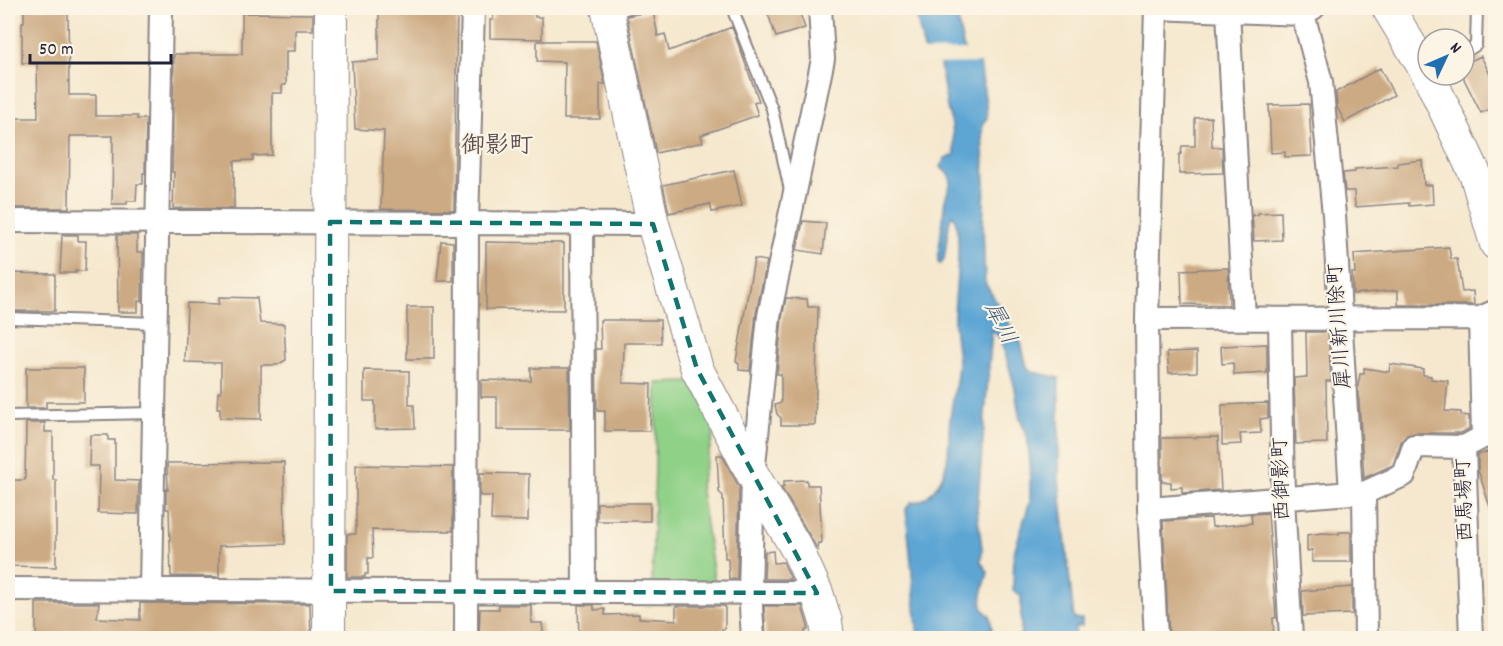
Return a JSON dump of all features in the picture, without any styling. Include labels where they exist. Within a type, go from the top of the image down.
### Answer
[{"type":"street","points":[[151,590],[161,8]]},
{"type":"street","points":[[329,639],[331,591],[331,8]]},
{"type":"street","points":[[466,639],[467,223],[473,8]]},
{"type":"street","points":[[753,639],[750,592],[753,475],[769,316],[823,59],[820,8]]},
{"type":"street","points":[[1156,639],[1149,509],[1147,319],[1156,8],[1308,11]]},
{"type":"street","points":[[1388,8],[1416,54]]},
{"type":"street","points":[[615,10],[653,224],[697,369],[753,475],[798,551],[817,593],[826,622],[828,639]]},
{"type":"street","points":[[1228,11],[1244,318]]},
{"type":"street","name":"犀川新川除町","points":[[1308,11],[1321,82],[1334,215],[1357,493],[1366,639]]},
{"type":"street","points":[[1435,87],[1476,177],[1496,244]]},
{"type":"street","points":[[8,220],[653,224]]},
{"type":"street","points":[[582,223],[584,592]]},
{"type":"street","points":[[1147,319],[1341,319],[1488,315]]},
{"type":"street","name":"西馬場町","points":[[1471,639],[1464,447],[1483,437],[1488,315]]},
{"type":"street","name":"西御影町","points":[[1280,319],[1283,499],[1291,639]]},
{"type":"street","points":[[1149,509],[1357,493],[1404,475],[1414,446],[1464,447]]},
{"type":"street","points":[[8,589],[817,593]]},
{"type":"lane","points":[[732,8],[772,109],[793,201]]},
{"type":"lane","points":[[1476,45],[1477,8]]},
{"type":"lane","points":[[8,318],[156,323]]},
{"type":"lane","points":[[8,416],[154,414]]},
{"type":"highlighted area","points":[[330,222],[653,224],[697,369],[817,593],[331,591]]},
{"type":"green space","points":[[691,382],[716,426],[700,485],[715,584],[652,585],[657,383]]},
{"type":"water","name":"犀川","points":[[915,8],[957,8],[964,50],[980,64],[987,118],[983,123],[982,133],[985,184],[983,225],[985,283],[1021,343],[1027,367],[1034,372],[1059,378],[1059,480],[1074,619],[1082,619],[1082,626],[1075,627],[1076,638],[1014,638],[1021,634],[1021,596],[1013,590],[1014,552],[1030,501],[1030,463],[1027,436],[1019,415],[1015,388],[1004,349],[999,337],[992,330],[977,511],[982,548],[981,562],[988,572],[982,601],[985,612],[990,616],[993,638],[918,638],[906,509],[911,502],[924,499],[930,494],[943,474],[947,461],[950,419],[958,368],[954,319],[958,235],[953,215],[950,218],[944,259],[941,264],[938,263],[945,200],[951,182],[949,175],[941,167],[945,158],[955,155],[952,125],[940,64],[924,51]]},
{"type":"pier","points":[[969,50],[983,63],[935,64],[921,51]]},
{"type":"building","points":[[24,8],[68,8],[69,95],[96,95],[96,116],[137,116],[137,119],[146,119],[145,173],[143,173],[143,184],[137,184],[136,201],[127,201],[127,204],[112,204],[113,136],[70,136],[69,208],[8,208],[8,118],[38,118],[37,63],[22,63]]},
{"type":"building","points":[[379,8],[457,8],[454,210],[381,209],[384,131],[355,129],[352,62],[379,60]]},
{"type":"building","points":[[494,8],[535,8],[535,17],[542,17],[542,39],[490,38],[490,20],[493,20]]},
{"type":"building","points":[[766,8],[798,8],[805,28],[776,37]]},
{"type":"building","points":[[653,11],[658,36],[665,34],[669,51],[732,27],[759,101],[754,103],[758,115],[701,135],[703,142],[656,153],[627,16]]},
{"type":"building","points":[[242,13],[313,14],[313,30],[295,30],[295,51],[286,51],[286,85],[282,85],[282,93],[272,93],[272,155],[253,156],[253,160],[234,161],[234,209],[173,208],[174,56],[175,54],[242,54]]},
{"type":"building","points":[[537,41],[596,41],[605,84],[600,84],[600,119],[564,119],[565,62],[537,61]]},
{"type":"building","points":[[1481,56],[1496,87],[1496,106],[1481,113],[1468,87],[1476,87],[1476,58]]},
{"type":"building","points":[[1380,68],[1394,95],[1345,122],[1337,107],[1336,92]]},
{"type":"building","points":[[1309,104],[1312,156],[1285,157],[1285,152],[1271,153],[1269,105]]},
{"type":"building","points":[[1211,117],[1212,147],[1222,147],[1223,173],[1179,174],[1179,155],[1182,146],[1195,146],[1195,118]]},
{"type":"building","points":[[1422,160],[1424,185],[1432,185],[1433,204],[1409,206],[1409,203],[1355,207],[1354,191],[1345,191],[1343,173],[1355,172],[1355,169],[1398,166],[1398,163]]},
{"type":"building","points":[[734,170],[742,206],[712,212],[710,204],[669,213],[663,185]]},
{"type":"building","points":[[1281,212],[1282,240],[1254,241],[1252,215]]},
{"type":"building","points":[[803,221],[826,223],[823,254],[797,250]]},
{"type":"building","points":[[62,235],[78,235],[78,241],[86,241],[85,271],[60,273]]},
{"type":"building","points":[[117,235],[137,235],[137,252],[143,252],[142,301],[138,301],[138,312],[118,312]]},
{"type":"building","points":[[441,241],[453,242],[453,281],[437,281]]},
{"type":"building","points":[[486,242],[564,243],[564,310],[486,309]]},
{"type":"building","points":[[1449,247],[1451,259],[1457,259],[1462,292],[1473,291],[1474,305],[1398,305],[1398,290],[1353,294],[1354,254]]},
{"type":"building","points":[[754,259],[767,261],[756,313],[750,371],[739,370],[739,364],[736,361]]},
{"type":"building","points":[[1228,268],[1229,305],[1182,304],[1181,270]]},
{"type":"building","points":[[8,273],[55,274],[55,311],[8,311]]},
{"type":"building","points":[[219,297],[257,298],[260,323],[284,324],[286,360],[277,365],[261,365],[261,419],[220,418],[220,408],[217,408],[218,392],[221,392],[221,363],[185,362],[187,303],[219,304]]},
{"type":"building","points":[[786,298],[807,299],[808,307],[818,307],[815,425],[781,425],[781,418],[777,414],[775,405],[781,403],[781,374],[777,374]]},
{"type":"building","points":[[407,307],[434,307],[434,359],[407,359]]},
{"type":"building","points":[[600,320],[660,320],[661,343],[624,343],[623,383],[651,384],[650,431],[605,431],[605,411],[597,411],[596,349],[601,349]]},
{"type":"building","points":[[1306,332],[1328,332],[1331,381],[1326,381],[1327,443],[1296,444],[1294,378],[1307,377]]},
{"type":"building","points":[[1267,344],[1267,373],[1234,375],[1233,363],[1222,364],[1221,346]]},
{"type":"building","points":[[1197,351],[1197,372],[1169,373],[1167,352]]},
{"type":"building","points":[[1390,364],[1423,369],[1423,375],[1431,376],[1431,379],[1448,381],[1445,411],[1461,412],[1461,415],[1469,416],[1469,429],[1461,433],[1407,435],[1401,442],[1393,465],[1364,478],[1358,386],[1360,374],[1364,374],[1364,368],[1389,372]]},
{"type":"building","points":[[26,368],[84,368],[84,402],[46,402],[46,408],[26,408]]},
{"type":"building","points":[[531,368],[569,368],[570,430],[497,430],[497,397],[481,397],[481,380],[531,381]]},
{"type":"building","points":[[364,370],[409,371],[409,405],[414,405],[415,428],[375,429],[375,401],[364,401]]},
{"type":"building","points":[[1268,403],[1268,418],[1260,419],[1261,433],[1240,434],[1241,444],[1222,445],[1222,405]]},
{"type":"building","points":[[26,423],[45,423],[45,432],[53,432],[53,480],[56,480],[56,567],[8,566],[8,480],[25,480]]},
{"type":"building","points":[[90,435],[108,435],[108,440],[115,440],[115,480],[139,481],[138,514],[98,513],[99,466],[89,466]]},
{"type":"building","points":[[1218,437],[1221,490],[1182,493],[1182,487],[1171,488],[1171,482],[1162,482],[1162,438]]},
{"type":"building","points":[[1496,449],[1496,513],[1492,513],[1478,470],[1478,455]]},
{"type":"building","points":[[717,455],[722,455],[739,487],[737,579],[729,579],[728,558],[725,558],[723,496],[719,492]]},
{"type":"building","points":[[284,462],[285,544],[219,546],[219,577],[171,576],[169,509],[166,509],[167,463]]},
{"type":"building","points":[[356,465],[453,467],[453,531],[372,530],[373,558],[368,558],[368,574],[365,574],[365,577],[347,577],[347,534],[356,534]]},
{"type":"building","points":[[480,473],[529,474],[528,521],[491,520],[492,496],[480,496]]},
{"type":"building","points":[[807,480],[807,485],[819,485],[822,543],[818,543],[818,550],[781,487],[784,486],[784,481]]},
{"type":"building","points":[[597,503],[650,503],[650,521],[597,521]]},
{"type":"building","points":[[1268,513],[1276,618],[1273,618],[1274,639],[1169,639],[1163,521],[1211,518],[1212,527],[1252,523],[1251,514]]},
{"type":"building","points":[[1339,532],[1351,532],[1351,562],[1312,562],[1312,550],[1307,551],[1307,535],[1339,534]]},
{"type":"building","points":[[773,551],[774,563],[783,562],[791,579],[764,579],[765,552]]},
{"type":"building","points":[[1352,587],[1352,614],[1303,616],[1302,591]]},
{"type":"building","points":[[36,603],[99,603],[97,618],[140,620],[140,603],[310,604],[311,639],[36,639]]},
{"type":"building","points":[[499,605],[531,605],[531,623],[542,623],[544,639],[479,639],[480,609],[499,609]]},
{"type":"building","points":[[578,605],[594,605],[594,610],[605,609],[605,615],[639,614],[639,618],[676,620],[676,606],[725,606],[725,629],[722,629],[722,639],[579,639]]},
{"type":"building","points":[[764,606],[802,606],[808,626],[808,630],[805,630],[805,639],[766,639]]},
{"type":"district","name":"御影町","points":[[497,147]]}]
